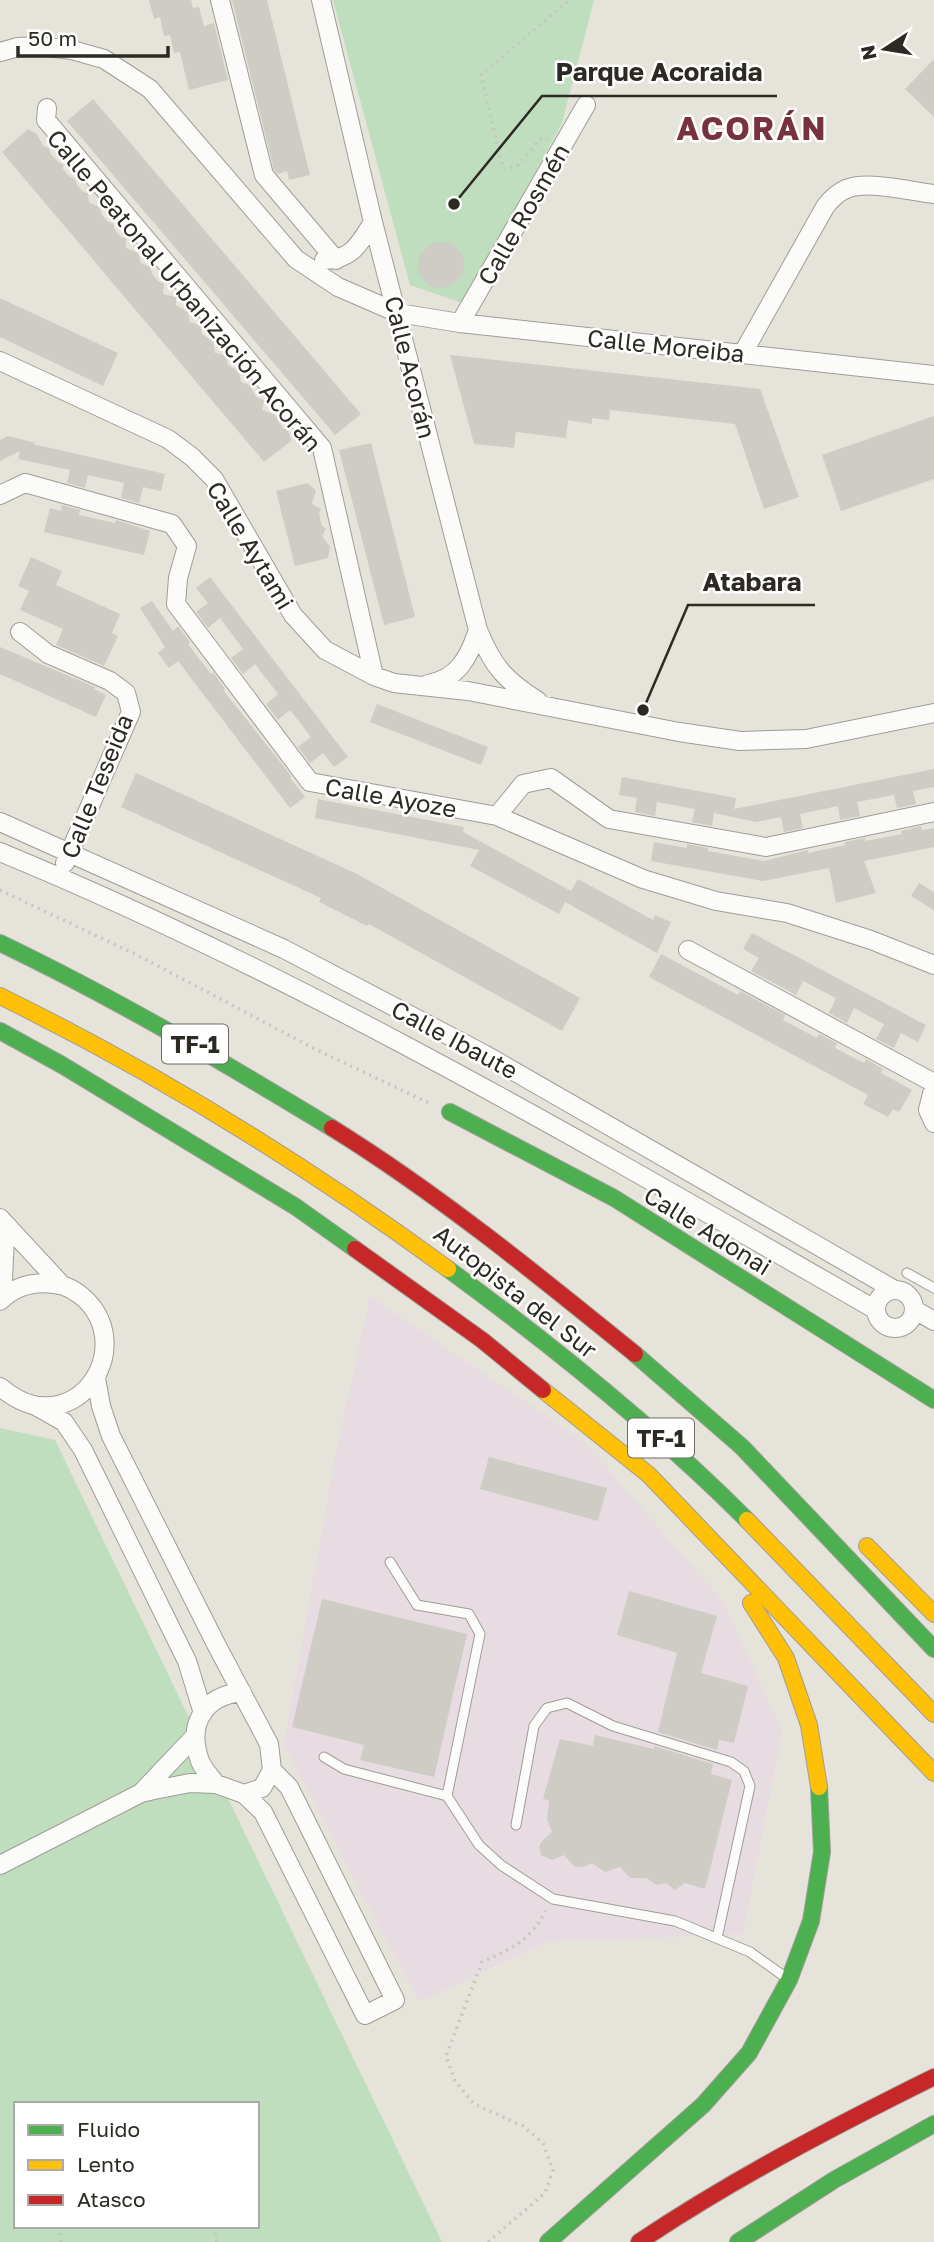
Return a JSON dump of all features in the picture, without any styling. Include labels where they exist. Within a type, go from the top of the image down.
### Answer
[{"type":"main road","name":"Autopista del Sur","points":[[0,943],[67,975],[194,1044],[382,1159],[565,1297],[742,1447],[934,1649]]},
{"type":"main road","name":"Autopista del Sur","points":[[0,996],[164,1081],[243,1128],[310,1169],[432,1254],[616,1399],[696,1470],[802,1573],[934,1714]]},
{"type":"main road","points":[[0,1031],[62,1065],[296,1207],[482,1340],[649,1475],[934,1773]]},
{"type":"main road","name":"Calle Adonai","points":[[450,1112],[614,1198],[934,1400]]},
{"type":"main road","points":[[742,1447],[796,1478]]},
{"type":"main road","points":[[548,2242],[703,2105],[748,2053],[789,1980],[811,1921],[822,1852],[819,1787],[809,1725],[786,1658],[739,1585],[649,1475]]},
{"type":"main road","points":[[855,1534],[934,1614]]},
{"type":"main road","points":[[639,2242],[678,2215],[820,2132],[934,2077]]},
{"type":"main road","points":[[738,2242],[790,2205],[866,2159],[934,2124]]},
{"type":"street","points":[[220,0],[264,175],[336,260]]},
{"type":"street","name":"Calle Acorán","points":[[321,0],[373,222],[478,630],[489,657],[515,686],[547,707]]},
{"type":"street","name":"Calle Moreiba","points":[[0,52],[39,46],[72,50],[104,59],[150,89],[296,259],[338,287],[398,313],[460,323],[934,375]]},
{"type":"street","name":"Calle Rosmén","points":[[460,323],[586,105]]},
{"type":"street","name":"Calle Peatonal Urbanización Acorán","points":[[47,108],[46,120],[322,448],[374,676]]},
{"type":"street","points":[[743,354],[825,207],[836,194],[862,185],[934,194]]},
{"type":"street","points":[[296,259],[336,260],[357,248],[373,222]]},
{"type":"street","name":"Calle Aytami","points":[[0,361],[168,439],[192,457],[214,479],[293,615],[325,650],[374,676],[414,686],[468,691],[679,732],[740,741],[806,739],[934,713]]},
{"type":"street","name":"Calle Ayoze","points":[[0,495],[25,483],[172,524],[187,546],[178,578],[176,604],[310,782],[497,816],[643,879],[716,901],[788,913],[871,940],[934,965]]},
{"type":"street","points":[[414,686],[443,681],[453,673],[470,654],[478,630]]},
{"type":"street","name":"Calle Teseida","points":[[20,632],[48,654],[110,681],[126,693],[131,712],[60,876]]},
{"type":"street","points":[[497,816],[523,784],[551,778],[609,819],[766,847],[934,812]]},
{"type":"street","name":"Calle Ibaute","points":[[0,822],[285,949],[588,1112],[893,1289]]},
{"type":"street","name":"Calle Ibaute","points":[[0,852],[60,876],[272,975],[470,1079],[876,1310]]},
{"type":"street","points":[[688,950],[934,1084],[928,1110],[934,1123]]},
{"type":"street","points":[[470,1079],[484,1054]]},
{"type":"street","points":[[574,1137],[588,1112]]},
{"type":"street","points":[[1,1219],[61,1284],[79,1294],[94,1309],[103,1328],[105,1350],[96,1378],[73,1399],[54,1405],[34,1405]]},
{"type":"street","points":[[1,1219],[5,1237],[1,1300]]},
{"type":"street","points":[[1,1300],[19,1287],[30,1284],[61,1284]]},
{"type":"street","points":[[893,1289],[905,1292],[913,1301],[915,1310],[910,1321],[894,1328],[883,1324],[876,1310],[877,1301],[882,1294],[893,1289]]},
{"type":"street","points":[[915,1310],[934,1321]]},
{"type":"street","points":[[96,1378],[111,1436],[269,1744],[272,1770],[262,1788],[244,1794]]},
{"type":"street","points":[[0,1387],[16,1399],[34,1405],[64,1422],[83,1450],[187,1661],[203,1713]]},
{"type":"street","points":[[216,1784],[201,1764],[194,1737],[197,1722],[216,1699],[228,1693],[242,1692]]},
{"type":"street","points":[[141,1793],[194,1737]]},
{"type":"street","points":[[0,1865],[141,1793],[190,1783],[216,1784],[244,1794],[263,1812],[365,2015],[395,2000],[289,1787],[272,1770]]},
{"type":"lane","points":[[907,1273],[934,1288]]},
{"type":"lane","points":[[390,1562],[417,1605],[469,1614],[480,1634],[447,1796]]},
{"type":"lane","points":[[516,1825],[534,1727],[547,1708],[567,1703],[613,1726],[730,1762],[744,1771],[750,1786],[717,1938]]},
{"type":"lane","points":[[324,1757],[344,1769],[447,1796],[479,1845],[501,1865],[553,1899],[675,1921],[750,1952],[789,1980]]},
{"type":"path","points":[[561,149],[542,137],[518,164],[503,169],[481,75],[569,0]]},
{"type":"path","points":[[0,890],[139,956],[315,1049],[450,1112]]},
{"type":"path","points":[[488,2242],[545,2193],[553,2170],[543,2143],[523,2126],[474,2104],[455,2081],[446,2056],[482,1962],[512,1948],[534,1931],[553,1899]]},
{"type":"shaded area","points":[[370,1296],[585,1443],[724,1603],[782,1731],[743,1934],[547,1942],[419,2002],[284,1745],[335,1458]]},
{"type":"green space","points":[[333,0],[594,0],[562,123],[465,304],[410,285]]},
{"type":"green space","points":[[0,1428],[55,1440],[442,2242],[0,2242]]},
{"type":"building","points":[[149,0],[191,0],[193,8],[199,7],[204,26],[214,23],[228,80],[189,90],[180,52],[174,53],[170,35],[164,36],[160,17],[154,19]]},
{"type":"building","points":[[232,0],[267,0],[310,175],[289,180],[287,171],[278,174],[274,170]]},
{"type":"building","points":[[934,59],[934,117],[905,89]]},
{"type":"building","points":[[93,99],[361,414],[335,435],[67,121]]},
{"type":"building","points":[[28,129],[37,134],[43,146],[49,148],[69,176],[75,179],[83,192],[88,193],[89,202],[100,208],[102,215],[108,222],[113,223],[121,237],[126,238],[126,248],[138,253],[141,263],[150,267],[159,282],[164,283],[163,294],[176,297],[176,305],[188,312],[190,322],[201,326],[202,334],[213,342],[215,353],[226,355],[228,365],[239,371],[241,382],[250,385],[256,397],[264,400],[262,410],[275,415],[283,429],[288,429],[291,441],[264,462],[2,152]]},
{"type":"building","points":[[441,242],[457,249],[464,265],[457,281],[441,288],[425,281],[418,265],[425,249]]},
{"type":"building","points":[[0,298],[118,353],[103,386],[0,337]]},
{"type":"building","points":[[450,355],[760,389],[799,497],[764,509],[735,424],[610,410],[609,420],[592,418],[592,424],[568,420],[566,438],[516,432],[514,448],[474,444]]},
{"type":"building","points":[[934,416],[934,479],[841,511],[822,455]]},
{"type":"building","points":[[8,436],[165,474],[161,491],[143,487],[139,503],[121,498],[124,483],[88,475],[85,488],[67,483],[70,470],[18,459],[20,451],[0,461],[0,440]]},
{"type":"building","points":[[371,443],[415,617],[384,625],[339,450]]},
{"type":"building","points":[[307,483],[316,490],[312,504],[321,509],[319,514],[322,526],[326,529],[322,536],[330,547],[328,558],[295,566],[276,491]]},
{"type":"building","points":[[62,505],[80,510],[79,515],[115,523],[116,520],[150,531],[144,555],[44,532],[50,508],[61,511]]},
{"type":"building","points":[[31,557],[62,571],[56,585],[120,614],[112,633],[118,636],[104,666],[56,645],[63,629],[20,610],[29,591],[18,586]]},
{"type":"building","points":[[210,577],[348,757],[334,767],[323,753],[310,763],[298,747],[311,737],[290,710],[278,720],[266,704],[278,694],[255,664],[243,674],[231,658],[243,649],[220,618],[208,628],[196,612],[208,603],[196,588]]},
{"type":"building","points":[[152,601],[173,631],[178,626],[190,642],[188,644],[211,674],[213,672],[225,689],[223,690],[292,777],[290,778],[305,797],[290,808],[178,661],[169,668],[158,653],[165,647],[140,608]]},
{"type":"building","points":[[0,647],[95,687],[94,689],[106,695],[96,717],[0,674]]},
{"type":"building","points":[[377,704],[488,747],[481,765],[370,722]]},
{"type":"building","points":[[934,769],[934,787],[913,791],[916,804],[897,808],[894,795],[857,802],[860,816],[840,820],[838,806],[800,814],[803,828],[784,832],[781,817],[756,822],[714,813],[712,826],[692,822],[695,809],[657,802],[655,816],[635,812],[637,798],[619,795],[622,777],[736,798],[734,809]]},
{"type":"building","points":[[136,773],[357,874],[580,998],[562,1031],[369,924],[367,926],[319,902],[321,898],[121,807]]},
{"type":"building","points":[[318,799],[464,827],[463,832],[571,891],[578,879],[653,920],[655,915],[671,922],[657,953],[565,902],[559,914],[470,866],[479,850],[315,818]]},
{"type":"building","points":[[921,826],[922,830],[934,828],[934,847],[864,861],[876,893],[836,903],[829,868],[763,881],[651,861],[654,842],[687,848],[687,844],[708,848],[708,851],[764,861],[808,850],[808,853],[845,845],[845,842],[865,838],[865,841],[902,834],[901,831]]},
{"type":"building","points":[[919,883],[934,892],[934,910],[911,896]]},
{"type":"building","points":[[752,933],[926,1025],[918,1042],[901,1033],[894,1048],[876,1039],[884,1024],[854,1008],[847,1023],[829,1013],[836,998],[803,981],[796,995],[751,971],[759,958],[743,949]]},
{"type":"building","points":[[661,954],[738,995],[740,991],[785,1015],[783,1020],[817,1038],[819,1034],[837,1043],[835,1048],[864,1063],[866,1059],[883,1069],[881,1073],[912,1090],[899,1112],[893,1109],[888,1117],[863,1104],[868,1095],[649,977]]},
{"type":"building","points":[[489,1457],[607,1488],[598,1521],[480,1489]]},
{"type":"building","points":[[629,1591],[717,1616],[701,1673],[748,1686],[734,1743],[719,1740],[717,1750],[658,1732],[677,1653],[617,1635]]},
{"type":"building","points":[[322,1599],[467,1634],[434,1777],[360,1760],[364,1745],[292,1727]]},
{"type":"building","points":[[595,1735],[654,1749],[654,1746],[713,1764],[711,1774],[732,1780],[705,1889],[685,1883],[675,1890],[666,1883],[657,1885],[646,1878],[630,1878],[620,1867],[605,1872],[592,1863],[583,1867],[574,1866],[564,1855],[552,1860],[541,1855],[541,1842],[552,1832],[547,1820],[549,1800],[543,1799],[560,1739],[593,1746]]},
{"type":"traffic: fast","points":[[0,943],[168,1031],[332,1128]]},
{"type":"traffic: fast","points":[[0,1031],[62,1065],[296,1207],[355,1249]]},
{"type":"traffic: fast","points":[[450,1112],[614,1198],[934,1400]]},
{"type":"traffic: fast","points":[[448,1269],[602,1389],[676,1453],[747,1520]]},
{"type":"traffic: fast","points":[[635,1354],[742,1447],[934,1649]]},
{"type":"traffic: fast","points":[[548,2242],[703,2105],[749,2053],[789,1980],[811,1921],[822,1852],[819,1787]]},
{"type":"traffic: fast","points":[[738,2242],[834,2180],[934,2124]]},
{"type":"traffic: slow","points":[[0,996],[117,1057],[230,1122],[340,1193],[448,1269]]},
{"type":"traffic: slow","points":[[543,1390],[649,1475],[934,1773]]},
{"type":"traffic: slow","points":[[747,1520],[934,1714]]},
{"type":"traffic: slow","points":[[867,1546],[934,1614]]},
{"type":"traffic: slow","points":[[751,1603],[786,1658],[809,1725],[819,1787]]},
{"type":"traffic: jam","points":[[332,1128],[449,1208],[635,1354]]},
{"type":"traffic: jam","points":[[355,1249],[482,1340],[543,1390]]},
{"type":"traffic: jam","points":[[639,2242],[784,2155],[934,2077]]},
{"type":"place","name":"Parque Acoraida","points":[[454,204]]},
{"type":"place","name":"Atabara","points":[[643,710]]},
{"type":"district","name":"ACORÁN","points":[[752,128]]}]
